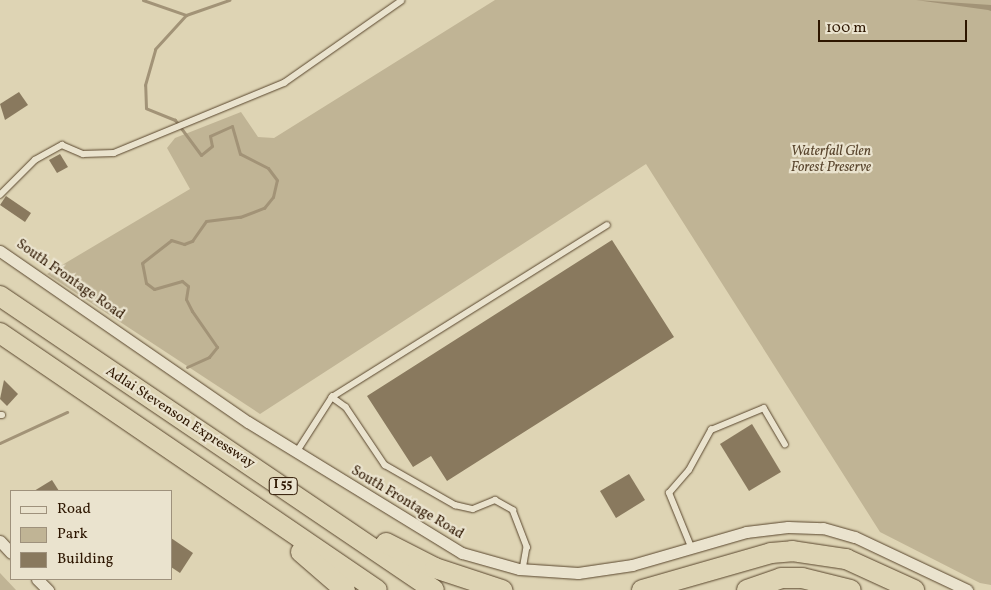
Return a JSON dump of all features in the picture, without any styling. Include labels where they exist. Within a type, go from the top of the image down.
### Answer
[{"type":"highway","name":"Adlai Stevenson Expressway","points":[[0,296],[434,590]]},
{"type":"highway","name":"Adlai Stevenson Expressway","points":[[0,333],[377,590]]},
{"type":"highway","points":[[234,453],[402,553],[502,590]]},
{"type":"highway","points":[[181,456],[345,590]]},
{"type":"highway","points":[[642,590],[771,553],[792,551],[846,559],[914,590]]},
{"type":"highway","points":[[747,590],[761,583],[802,578],[851,590]]},
{"type":"street","name":"South Frontage Road","points":[[0,250],[296,453],[435,540],[462,553],[523,569],[578,574],[632,565],[691,547],[755,531],[823,528],[855,537],[967,590]]},
{"type":"street","points":[[0,541],[10,552]]},
{"type":"street","points":[[38,580],[48,590]]},
{"type":"lane","points":[[0,195],[35,160],[62,145],[83,154],[114,153],[284,83],[401,1]]},
{"type":"lane","points":[[296,453],[332,397],[607,225]]},
{"type":"lane","points":[[332,397],[346,407],[385,465],[455,505],[473,509],[495,500],[513,510],[527,547],[523,569]]},
{"type":"lane","points":[[691,547],[668,494],[689,470],[711,430],[764,408],[785,444]]},
{"type":"green space","name":"Waterfall Glen Forest Preserve","points":[[495,0],[991,0],[991,585],[980,583],[880,532],[646,164],[260,414],[47,274],[190,189],[167,148],[175,138],[241,112],[258,137],[274,138]]},
{"type":"green space","points":[[0,573],[16,590],[0,590]]},
{"type":"shaded area","points":[[916,0],[991,5],[991,11],[988,10]]},
{"type":"building","points":[[19,92],[28,105],[5,120],[0,104]]},
{"type":"building","points":[[60,154],[68,167],[57,173],[49,160]]},
{"type":"building","points":[[6,196],[31,213],[25,222],[0,205]]},
{"type":"building","points":[[612,240],[674,337],[447,481],[431,456],[413,467],[367,396]]},
{"type":"building","points":[[4,380],[18,394],[7,406],[0,399]]},
{"type":"building","points":[[752,424],[781,472],[749,491],[720,444]]},
{"type":"building","points":[[629,474],[645,500],[616,518],[600,491]]},
{"type":"building","points":[[52,480],[58,490],[36,490]]},
{"type":"building","points":[[172,539],[193,553],[180,573],[172,568]]},
{"type":"waterway","points":[[143,0],[186,15]]},
{"type":"waterway","points":[[187,367],[209,357],[217,347],[186,299],[188,286],[182,281],[154,289],[146,283],[142,263],[171,240],[184,244],[192,241],[206,221],[240,217],[264,208],[273,197],[277,180],[268,168],[240,154],[232,126],[210,136],[212,146],[201,155],[175,120],[146,108],[145,85],[155,49],[186,15],[229,0]]},
{"type":"waterway","points":[[0,443],[67,412]]}]
